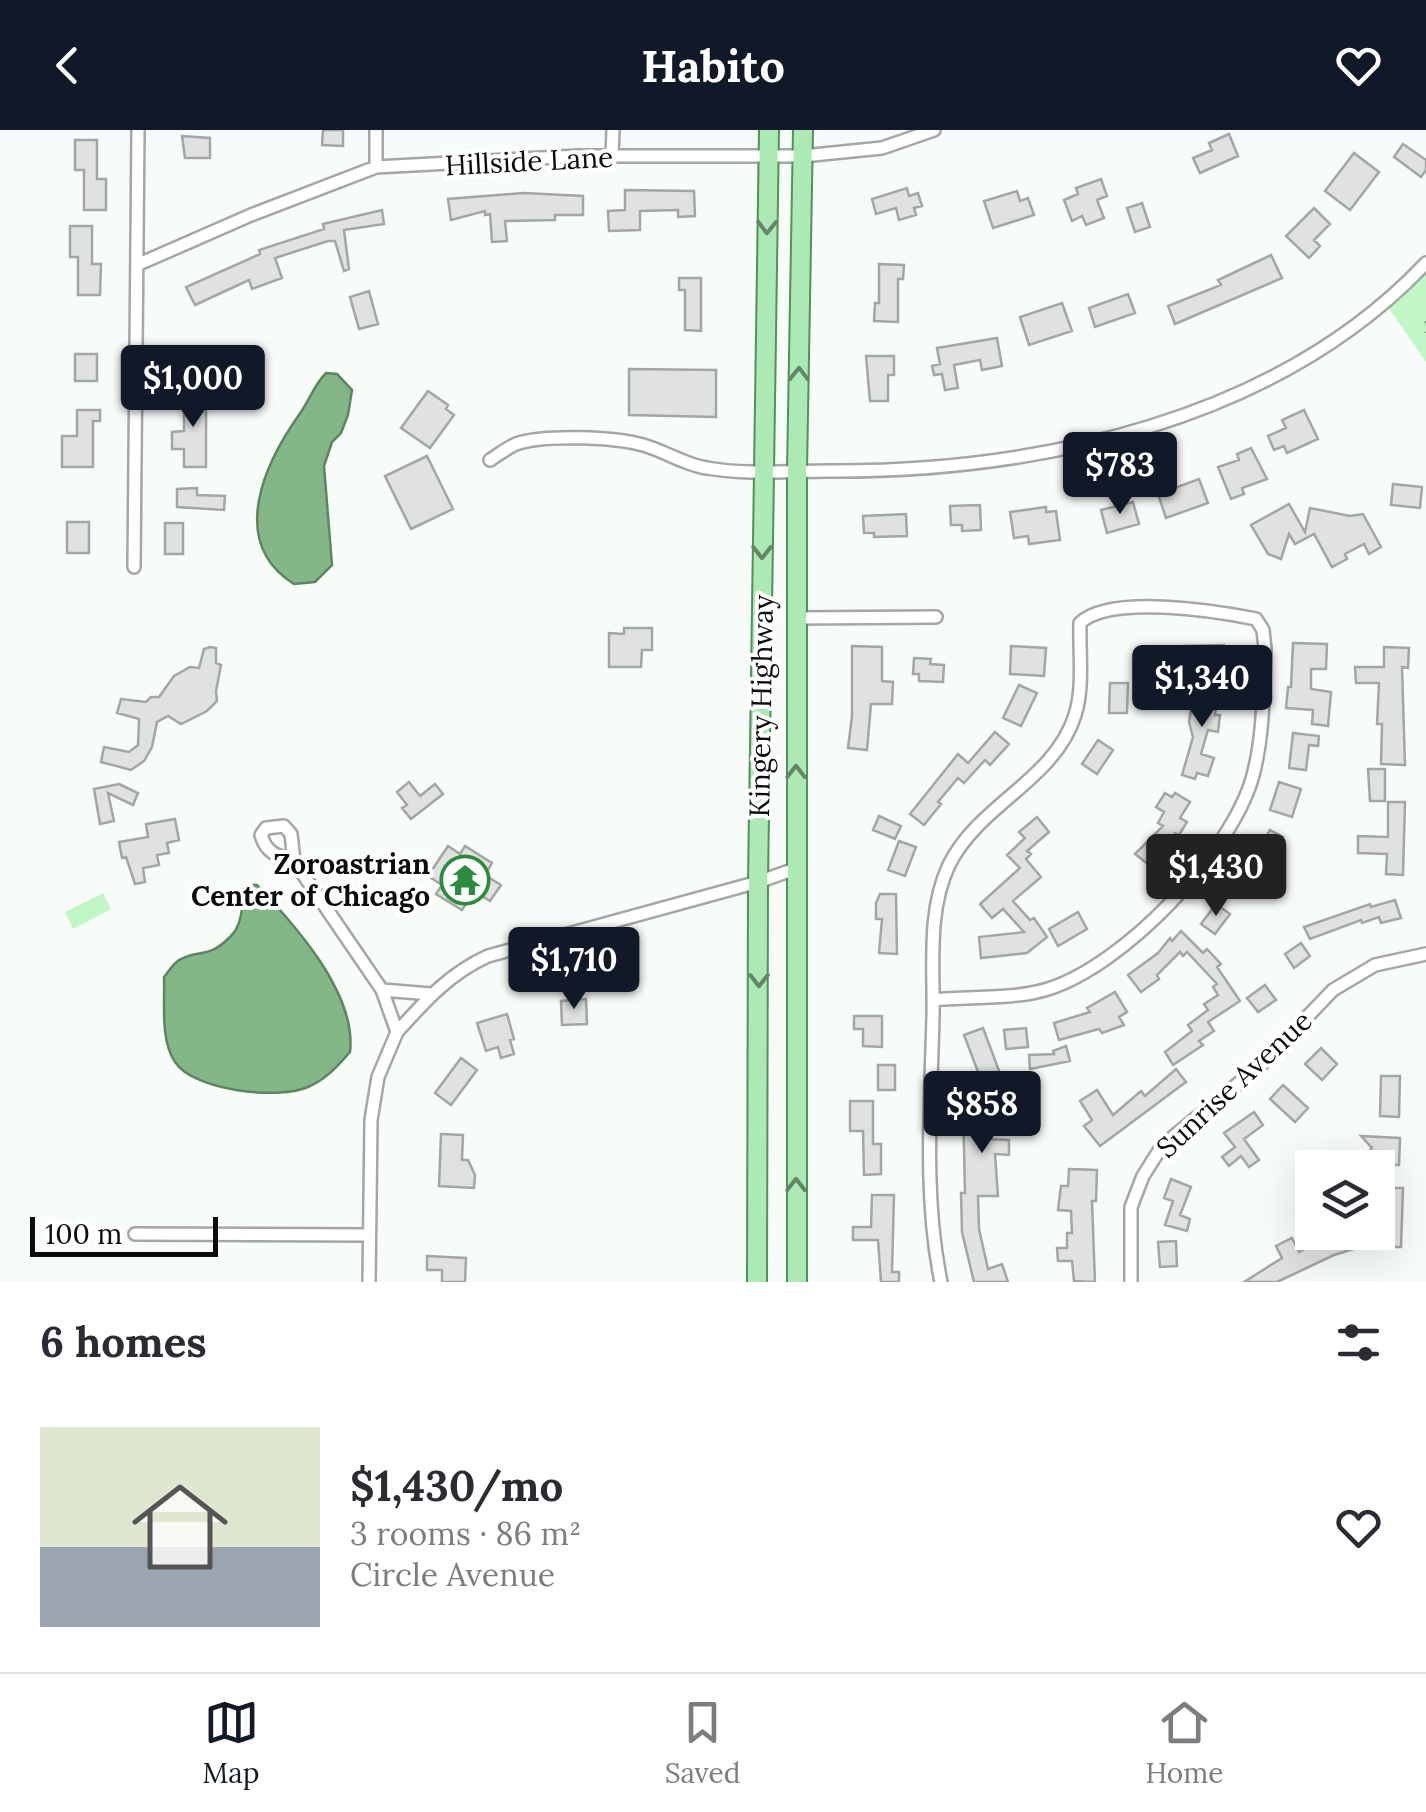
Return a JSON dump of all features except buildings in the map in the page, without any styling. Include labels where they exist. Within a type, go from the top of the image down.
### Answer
[{"type":"main road","name":"Kingery Highway","points":[[758,1282],[758,882],[768,130]]},
{"type":"main road","name":"Kingery Highway","points":[[797,1282],[797,618],[803,130]]},
{"type":"street","points":[[134,567],[138,130]]},
{"type":"street","points":[[376,130],[376,167]]},
{"type":"street","points":[[612,130],[612,156]]},
{"type":"street","name":"Hillside Lane","points":[[139,264],[376,167],[612,156],[803,156],[882,148],[934,130]]},
{"type":"street","points":[[490,460],[518,443],[578,437],[641,444],[706,468],[922,470],[995,462],[1137,429],[1303,363],[1360,325],[1426,263]]},
{"type":"street","points":[[933,1000],[1009,996],[1064,984],[1142,929],[1195,878],[1234,821],[1255,767],[1265,649],[1264,630],[1256,619],[1196,607],[1135,608],[1096,612],[1080,624],[1078,702],[1070,728],[1046,762],[978,824],[958,849],[943,880],[934,923],[933,1000],[932,1224],[941,1282]]},
{"type":"street","points":[[797,618],[936,616]]},
{"type":"street","points":[[294,861],[382,990],[398,1032]]},
{"type":"street","points":[[369,1282],[373,1098],[398,1032],[431,994],[458,972],[503,950],[796,869]]},
{"type":"street","name":"Sunrise Avenue","points":[[1132,1282],[1131,1207],[1143,1176],[1162,1146],[1262,1064],[1333,990],[1375,965],[1426,954]]},
{"type":"street","points":[[382,990],[431,994]]},
{"type":"street","points":[[135,1234],[369,1235]]},
{"type":"path","points":[[1426,320],[1426,333]]},
{"type":"shaded area","points":[[1426,263],[1426,362],[1386,304]]},
{"type":"shaded area","points":[[326,373],[337,374],[352,390],[348,415],[324,466],[332,565],[315,582],[294,584],[274,567],[262,546],[257,524],[259,501],[275,454]]},
{"type":"shaded area","points":[[252,885],[257,885],[272,901],[320,962],[334,984],[350,1030],[350,1052],[320,1081],[294,1091],[237,1090],[200,1080],[175,1062],[167,1043],[164,977],[178,960],[210,951],[231,936]]},
{"type":"shaded area","points":[[103,893],[111,909],[73,929],[65,912]]},
{"type":"place","name":"Zoroastrian Center of Chicago","points":[[465,880]]}]
